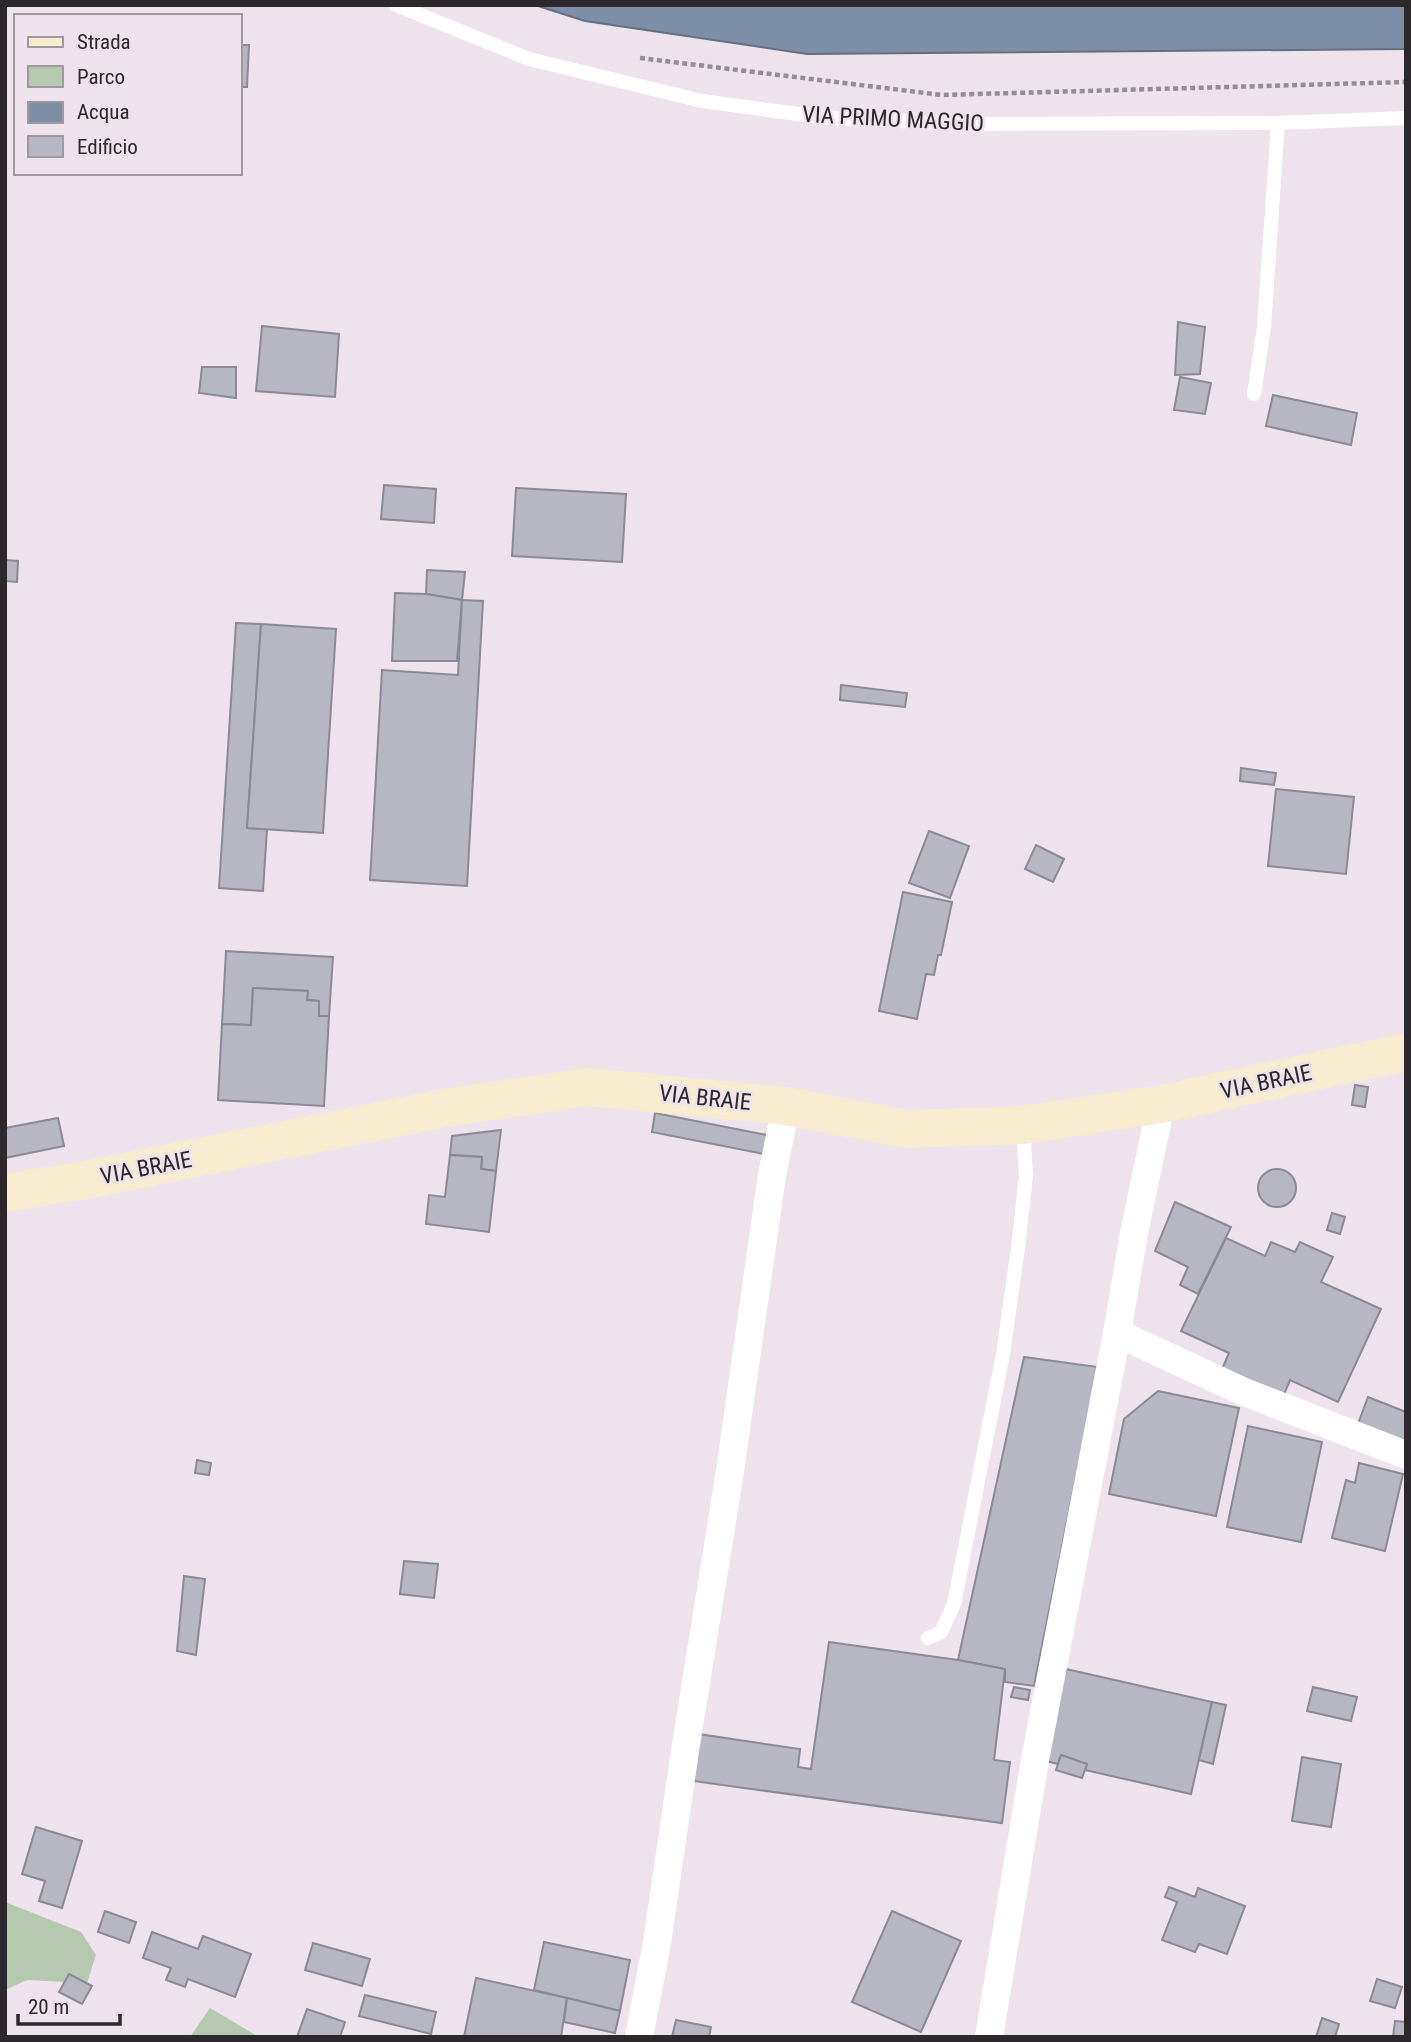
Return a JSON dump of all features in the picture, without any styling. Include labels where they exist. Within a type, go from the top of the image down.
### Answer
[{"type":"street","name":"VIA BRAIE","points":[[5,1193],[80,1181],[444,1108],[589,1087],[786,1106],[907,1129],[1023,1125],[1161,1104],[1406,1052]]},
{"type":"street","points":[[989,2037],[1038,1747],[1134,1233],[1161,1104]]},
{"type":"street","points":[[639,2037],[657,1943],[730,1471],[772,1175],[786,1106]]},
{"type":"street","points":[[1117,1333],[1242,1391],[1406,1455]]},
{"type":"lane","name":"VIA PRIMO MAGGIO","points":[[396,5],[529,59],[702,101],[827,118],[965,124],[1278,123],[1406,118]]},
{"type":"lane","points":[[1254,394],[1264,327],[1278,123]]},
{"type":"lane","points":[[928,1638],[941,1632],[954,1604],[1003,1354],[1026,1176],[1023,1125]]},
{"type":"path","points":[[631,57],[942,95],[1406,82]]},
{"type":"green space","points":[[5,1902],[81,1932],[96,1955],[87,1983],[27,1980],[5,1990]]},
{"type":"green space","points":[[210,2008],[259,2037],[190,2037]]},
{"type":"water","points":[[535,5],[1406,5],[1406,49],[807,54],[585,21]]},
{"type":"building","points":[[242,45],[249,45],[247,87],[242,87]]},
{"type":"building","points":[[1178,322],[1205,327],[1200,374],[1175,375]]},
{"type":"building","points":[[262,326],[339,334],[335,397],[256,391]]},
{"type":"building","points":[[202,367],[236,367],[236,398],[199,393]]},
{"type":"building","points":[[1180,377],[1211,383],[1205,414],[1174,410]]},
{"type":"building","points":[[1273,395],[1357,413],[1351,445],[1266,426]]},
{"type":"building","points":[[384,485],[436,489],[434,523],[381,519]]},
{"type":"building","points":[[516,488],[626,494],[622,562],[512,556]]},
{"type":"building","points":[[5,560],[18,561],[17,582],[5,581]]},
{"type":"building","points":[[427,570],[465,572],[462,600],[426,594]]},
{"type":"building","points":[[395,593],[426,594],[462,600],[457,661],[392,661]]},
{"type":"building","points":[[462,600],[483,601],[467,886],[370,880],[382,670],[458,675]]},
{"type":"building","points":[[236,623],[261,624],[247,828],[267,829],[263,891],[219,888]]},
{"type":"building","points":[[261,624],[336,629],[323,833],[247,828]]},
{"type":"building","points":[[841,685],[907,693],[905,707],[840,700]]},
{"type":"building","points":[[1241,768],[1276,773],[1274,785],[1240,781]]},
{"type":"building","points":[[1276,789],[1354,797],[1346,874],[1268,866]]},
{"type":"building","points":[[929,831],[969,846],[950,898],[909,883]]},
{"type":"building","points":[[1036,845],[1064,859],[1053,882],[1025,869]]},
{"type":"building","points":[[903,892],[952,902],[941,955],[938,955],[934,975],[926,974],[917,1019],[879,1011]]},
{"type":"building","points":[[226,951],[333,957],[329,1016],[319,1016],[319,1001],[307,1000],[308,991],[253,988],[251,1025],[222,1024]]},
{"type":"building","points":[[253,988],[308,991],[307,1000],[319,1001],[319,1016],[329,1016],[324,1106],[218,1100],[222,1024],[251,1025]]},
{"type":"building","points":[[1355,1085],[1368,1087],[1365,1107],[1352,1105]]},
{"type":"building","points":[[655,1113],[767,1135],[764,1154],[652,1132]]},
{"type":"building","points":[[58,1118],[64,1146],[5,1158],[5,1128]]},
{"type":"building","points":[[501,1130],[496,1171],[481,1169],[482,1157],[450,1155],[452,1136]]},
{"type":"building","points":[[450,1155],[482,1157],[481,1169],[496,1171],[489,1232],[426,1224],[429,1195],[445,1197]]},
{"type":"building","points":[[1277,1169],[1291,1174],[1296,1188],[1291,1202],[1277,1207],[1263,1202],[1258,1188],[1263,1174]]},
{"type":"building","points":[[1175,1202],[1231,1227],[1198,1294],[1180,1285],[1188,1267],[1155,1251]]},
{"type":"building","points":[[1332,1213],[1345,1217],[1340,1234],[1327,1230]]},
{"type":"building","points":[[1226,1238],[1265,1256],[1271,1242],[1295,1252],[1300,1242],[1333,1257],[1321,1282],[1381,1309],[1338,1402],[1290,1380],[1283,1397],[1222,1369],[1229,1353],[1181,1331]]},
{"type":"building","points":[[1024,1357],[1098,1367],[1034,1686],[1005,1682],[1005,1669],[958,1660]]},
{"type":"building","points":[[1158,1391],[1239,1408],[1216,1516],[1109,1494],[1124,1419]]},
{"type":"building","points":[[1368,1397],[1406,1412],[1406,1443],[1358,1424]]},
{"type":"building","points":[[1248,1426],[1322,1442],[1301,1542],[1227,1527]]},
{"type":"building","points":[[197,1460],[211,1463],[209,1475],[195,1473]]},
{"type":"building","points":[[1359,1463],[1403,1474],[1385,1551],[1332,1538],[1346,1480],[1355,1483]]},
{"type":"building","points":[[404,1561],[438,1564],[434,1598],[400,1594]]},
{"type":"building","points":[[184,1576],[205,1579],[196,1655],[177,1651]]},
{"type":"building","points":[[829,1642],[1005,1669],[994,1760],[1010,1762],[1002,1823],[693,1781],[698,1734],[800,1749],[798,1767],[811,1769]]},
{"type":"building","points":[[1066,1669],[1212,1702],[1191,1794],[1085,1770],[1087,1764],[1061,1755],[1058,1764],[1046,1761]]},
{"type":"building","points":[[1014,1687],[1030,1690],[1028,1700],[1011,1697]]},
{"type":"building","points":[[1313,1687],[1357,1697],[1351,1721],[1307,1711]]},
{"type":"building","points":[[1212,1702],[1226,1705],[1213,1764],[1199,1760]]},
{"type":"building","points":[[1061,1755],[1087,1764],[1082,1778],[1056,1770]]},
{"type":"building","points":[[1302,1757],[1341,1764],[1331,1827],[1292,1821]]},
{"type":"building","points":[[36,1827],[82,1841],[62,1908],[39,1901],[45,1881],[22,1874]]},
{"type":"building","points":[[1169,1887],[1195,1897],[1198,1888],[1245,1906],[1227,1954],[1199,1944],[1195,1952],[1162,1940],[1177,1902],[1165,1897]]},
{"type":"building","points":[[105,1911],[136,1922],[129,1943],[98,1932]]},
{"type":"building","points":[[892,1911],[961,1941],[921,2032],[852,2002]]},
{"type":"building","points":[[152,1932],[198,1949],[203,1936],[251,1954],[235,1997],[188,1979],[185,1987],[166,1980],[171,1968],[143,1958]]},
{"type":"building","points":[[544,1942],[630,1960],[620,2011],[534,1990]]},
{"type":"building","points":[[313,1943],[370,1959],[362,1986],[305,1970]]},
{"type":"building","points":[[69,1974],[92,1986],[82,2004],[59,1992]]},
{"type":"building","points":[[476,1978],[567,1998],[561,2037],[464,2037]]},
{"type":"building","points":[[1377,1979],[1402,1987],[1395,2008],[1370,2001]]},
{"type":"building","points":[[365,1995],[436,2012],[431,2034],[359,2016]]},
{"type":"building","points":[[567,1998],[620,2011],[615,2033],[564,2022]]},
{"type":"building","points":[[307,2009],[345,2022],[340,2037],[297,2037]]},
{"type":"building","points":[[1322,2018],[1339,2024],[1335,2037],[1316,2037]]},
{"type":"building","points":[[676,2020],[711,2027],[709,2037],[672,2037]]},
{"type":"building","points":[[1395,2021],[1406,2022],[1406,2037],[1393,2037]]}]
